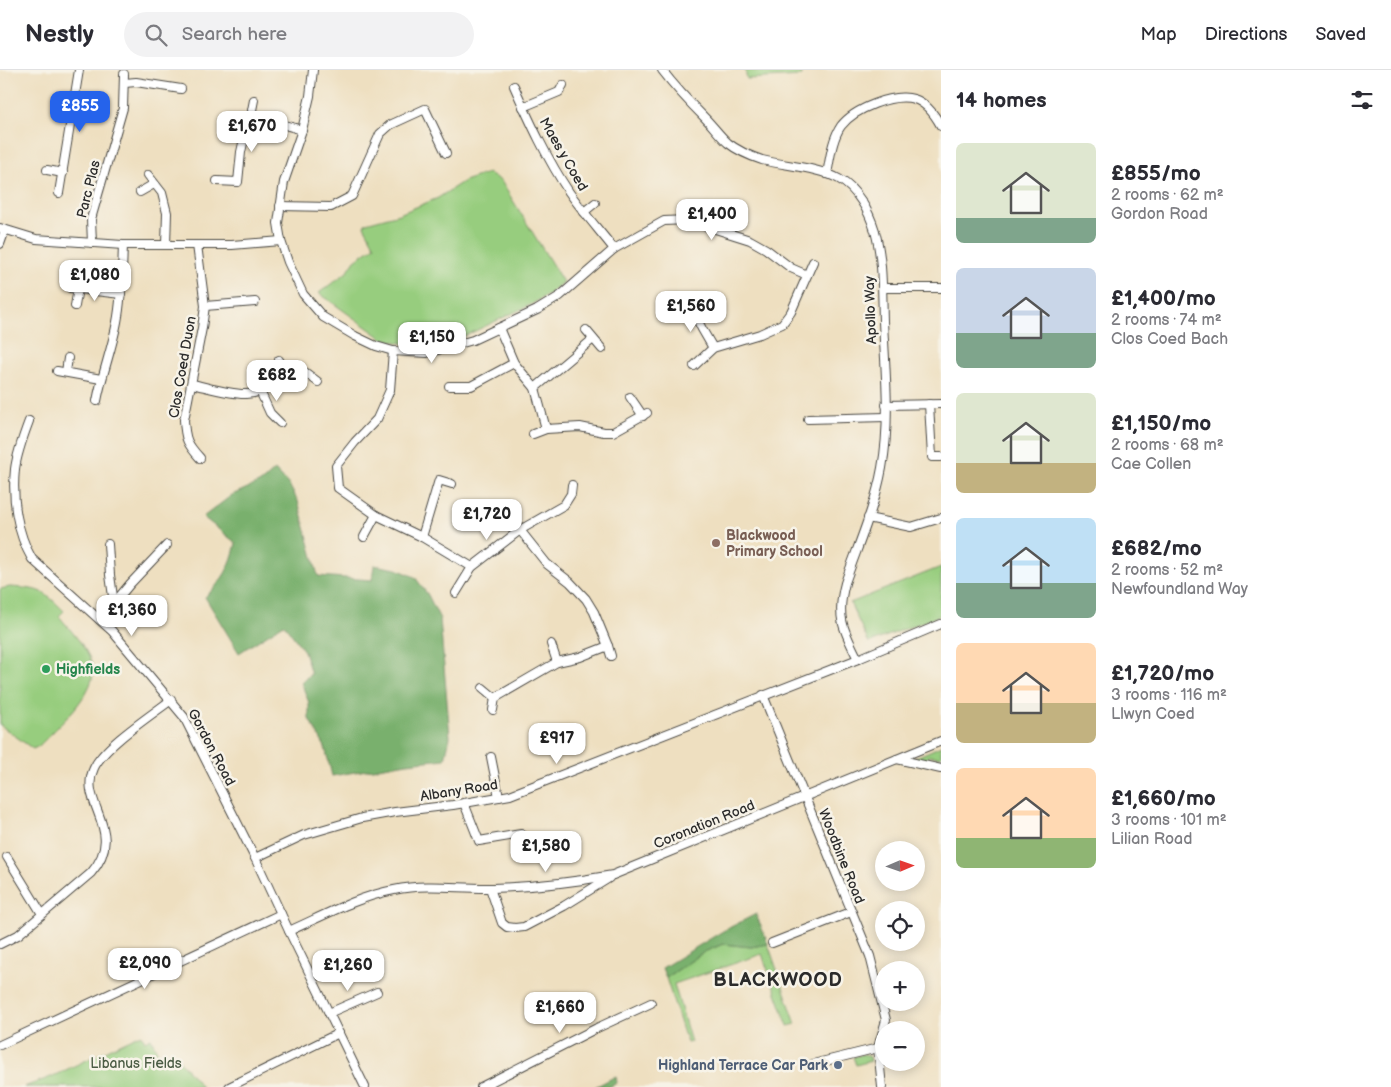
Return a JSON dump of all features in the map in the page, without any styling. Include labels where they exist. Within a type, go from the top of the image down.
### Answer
[{"type":"street","points":[[59,193],[79,70]]},
{"type":"street","points":[[313,70],[310,96],[302,130],[284,182],[278,223],[281,241],[288,262],[303,294],[323,317],[355,336],[393,351],[427,354],[473,340],[537,310],[560,296],[614,249],[664,221],[687,220],[750,240],[766,249],[791,268],[807,275]]},
{"type":"street","name":"Apollo Way","points":[[662,70],[729,143],[744,153],[762,160],[827,174],[850,186],[860,198],[875,231],[879,249],[882,288],[886,405],[885,445],[879,487],[841,599],[840,614],[843,629],[858,659]]},
{"type":"street","name":"Parc Plas","points":[[92,243],[91,219],[123,108],[125,78],[136,82],[181,89]]},
{"type":"street","name":"Maes y Coed","points":[[523,107],[559,92],[563,85]]},
{"type":"street","name":"Maes y Coed","points":[[514,86],[555,169],[584,212],[614,249]]},
{"type":"street","points":[[827,174],[835,140],[840,128],[856,112],[869,106],[899,98],[914,99],[926,105],[941,126]]},
{"type":"street","points":[[254,100],[252,110],[254,116]]},
{"type":"street","points":[[280,206],[331,206],[352,196],[380,134],[390,125],[425,108],[446,154]]},
{"type":"street","points":[[254,116],[302,130]]},
{"type":"street","points":[[217,181],[238,182],[241,152],[248,121],[254,116]]},
{"type":"street","points":[[47,170],[63,173]]},
{"type":"street","points":[[148,175],[162,193],[167,213],[166,245]]},
{"type":"street","points":[[140,192],[154,184]]},
{"type":"street","name":"Maes y Coed","points":[[584,212],[594,203]]},
{"type":"street","points":[[0,244],[3,229],[36,239],[123,245],[232,245],[281,241]]},
{"type":"street","points":[[97,401],[101,379],[117,323],[121,294],[123,245]]},
{"type":"street","name":"Clos Coed Duon","points":[[196,245],[205,306],[184,420],[188,444],[200,458]]},
{"type":"street","points":[[694,366],[713,348],[760,334],[782,324],[791,312],[813,262]]},
{"type":"street","points":[[75,306],[74,288],[121,294]]},
{"type":"street","points":[[882,288],[941,288]]},
{"type":"street","points":[[678,311],[703,299]]},
{"type":"street","points":[[205,306],[255,302]]},
{"type":"street","points":[[690,305],[713,348]]},
{"type":"street","points":[[499,328],[514,363],[535,388],[546,429]]},
{"type":"street","points":[[586,330],[602,350]]},
{"type":"street","points":[[535,388],[593,339]]},
{"type":"street","points":[[393,351],[390,390],[377,419],[336,466],[338,488],[376,515],[422,537],[472,567]]},
{"type":"street","points":[[66,372],[68,358]]},
{"type":"street","points":[[279,360],[286,370],[306,373],[318,382]]},
{"type":"street","points":[[449,386],[471,386],[514,363]]},
{"type":"street","points":[[192,384],[247,394],[275,382],[286,370]]},
{"type":"street","points":[[57,371],[101,379]]},
{"type":"street","points":[[260,390],[270,413],[280,424]]},
{"type":"street","points":[[533,434],[546,429],[580,427],[613,432],[645,414],[630,397]]},
{"type":"street","points":[[929,404],[932,458],[941,457]]},
{"type":"street","points":[[886,405],[941,404]]},
{"type":"street","points":[[808,419],[886,418]]},
{"type":"street","name":"Gordon Road","points":[[29,421],[21,442],[15,469],[14,491],[17,516],[24,545],[32,559],[112,631],[171,700],[192,730],[256,858],[328,1013],[365,1087]]},
{"type":"street","points":[[422,537],[439,480],[452,484]]},
{"type":"street","points":[[456,593],[472,567],[520,530],[564,505],[571,494],[572,485]]},
{"type":"street","points":[[364,537],[376,515]]},
{"type":"street","points":[[868,518],[911,527],[941,518]]},
{"type":"street","points":[[520,530],[547,564],[570,582],[586,599],[594,612],[611,656]]},
{"type":"street","points":[[108,544],[114,604]]},
{"type":"street","points":[[100,620],[130,584],[167,545]]},
{"type":"street","name":"Albany Road","points":[[256,858],[304,836],[362,818],[510,795],[858,659],[941,624]]},
{"type":"street","points":[[551,644],[557,662]]},
{"type":"street","points":[[495,698],[557,662],[580,657],[608,646]]},
{"type":"street","points":[[483,688],[495,698]]},
{"type":"street","name":"Woodbine Road","points":[[763,695],[870,956],[886,1021]]},
{"type":"street","points":[[493,710],[495,698]]},
{"type":"street","points":[[0,944],[18,936],[91,873],[99,863],[104,852],[104,829],[92,797],[91,783],[93,770],[108,749],[171,700]]},
{"type":"street","name":"Coronation Road","points":[[490,888],[502,923],[508,927],[524,927],[564,906],[613,875],[941,741]]},
{"type":"street","points":[[491,757],[499,797]]},
{"type":"street","points":[[897,759],[941,769]]},
{"type":"street","points":[[464,803],[478,841],[521,834]]},
{"type":"street","points":[[7,857],[42,914]]},
{"type":"street","name":"Coronation Road","points":[[289,931],[357,900],[390,891],[444,886],[490,888],[555,884],[613,875]]},
{"type":"street","points":[[772,942],[851,912]]},
{"type":"street","points":[[0,1045],[281,914]]},
{"type":"street","points":[[328,1013],[377,992]]},
{"type":"street","points":[[481,1087],[650,1003]]},
{"type":"street","points":[[229,1087],[338,1033]]},
{"type":"street","points":[[814,1064],[875,1049]]},
{"type":"street","name":"Woodbine Road","points":[[880,1071],[882,1087]]},
{"type":"green space","points":[[745,70],[801,70],[802,76],[747,79]]},
{"type":"green space","points":[[488,173],[501,181],[563,282],[550,293],[532,304],[452,342],[406,344],[383,339],[319,293],[347,272],[355,260],[375,246],[364,226],[366,223],[399,214],[438,198],[464,181]]},
{"type":"green space","points":[[275,470],[289,485],[298,501],[318,576],[372,580],[374,565],[397,569],[415,577],[428,595],[440,619],[450,737],[445,759],[407,763],[332,776],[325,747],[309,719],[309,703],[301,682],[311,674],[304,651],[284,624],[239,653],[205,597],[217,585],[225,573],[232,559],[236,543],[203,517],[232,495],[263,481]]},
{"type":"green space","points":[[941,567],[941,615],[869,643],[850,603]]},
{"type":"green space","name":"Highfields","points":[[10,587],[28,588],[40,592],[57,604],[64,611],[59,616],[82,645],[92,664],[93,674],[90,685],[83,697],[55,730],[39,746],[33,749],[0,725],[0,589]]},
{"type":"green space","points":[[941,746],[941,757],[928,756],[928,761],[914,758]]},
{"type":"green space","points":[[756,914],[768,944],[751,947],[723,944],[704,952],[666,978],[662,968],[723,931]]},
{"type":"green space","points":[[723,944],[751,947],[768,944],[796,1024],[788,1026],[762,954],[674,984],[691,1042],[687,1043],[666,978],[704,952]]},
{"type":"green space","name":"Libanus Fields","points":[[141,1034],[145,1041],[151,1038],[161,1059],[174,1054],[202,1087],[24,1087],[51,1077]]},
{"type":"green space","points":[[864,1054],[870,1057],[871,1061],[856,1065],[853,1057]]},
{"type":"green space","points":[[616,1076],[617,1083],[609,1087],[595,1087]]},
{"type":"place","name":"Blackwood Primary School","points":[[716,543]]},
{"type":"place","name":"Highfields","points":[[46,669]]},
{"type":"place","name":"Highland Terrace Car Park","points":[[838,1065]]},
{"type":"district","name":"BLACKWOOD","points":[[778,979]]}]
